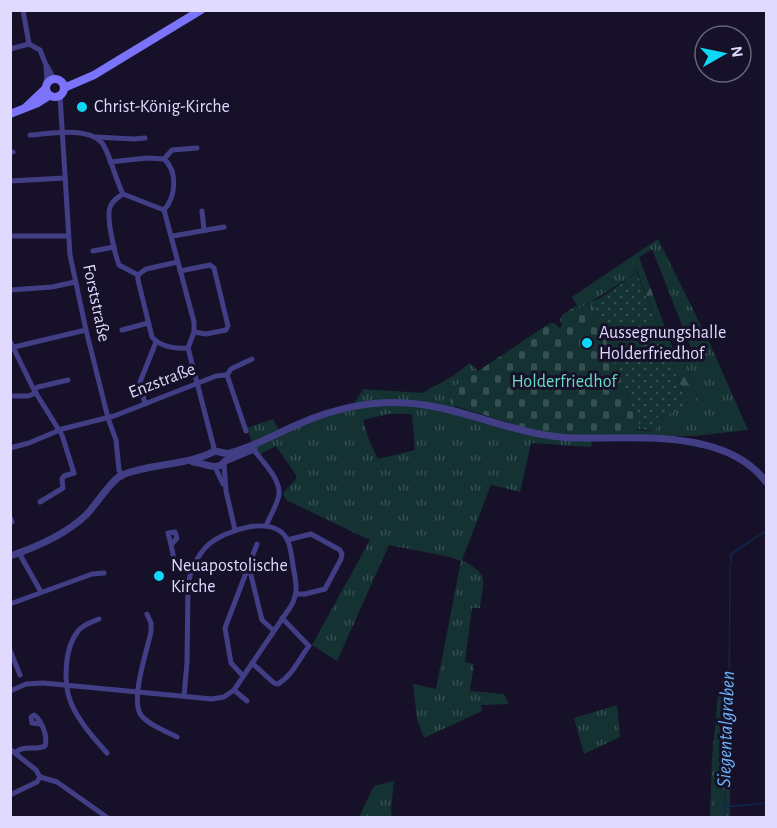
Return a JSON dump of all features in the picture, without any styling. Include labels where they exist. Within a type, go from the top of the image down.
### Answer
[{"type":"main road","points":[[10,114],[38,104],[54,89],[82,81],[138,50],[201,10]]},
{"type":"street","points":[[10,49],[29,44],[23,10]]},
{"type":"street","name":"Forststraße","points":[[29,44],[40,50],[61,111],[68,236],[75,282],[108,418],[116,440],[122,477]]},
{"type":"street","points":[[30,135],[62,131],[95,137],[145,138]]},
{"type":"street","points":[[95,137],[103,144],[123,194],[164,210]]},
{"type":"street","points":[[164,159],[172,150],[197,148]]},
{"type":"street","points":[[110,162],[158,157],[164,159],[172,168],[173,184],[168,206],[164,210]]},
{"type":"street","points":[[10,181],[65,178]]},
{"type":"street","points":[[123,194],[111,204],[109,210],[114,248],[119,265],[138,275]]},
{"type":"street","points":[[164,210],[194,322],[194,332],[188,348],[198,384],[213,466],[226,491]]},
{"type":"street","points":[[202,211],[204,230]]},
{"type":"street","points":[[172,236],[224,227]]},
{"type":"street","points":[[10,236],[68,236]]},
{"type":"street","points":[[93,251],[114,248]]},
{"type":"street","points":[[138,275],[146,269],[178,262]]},
{"type":"street","points":[[180,271],[210,265],[214,268],[228,326],[226,330],[214,334],[194,332]]},
{"type":"street","points":[[138,275],[152,337],[156,342],[174,348],[188,348]]},
{"type":"street","points":[[10,290],[52,287],[75,282]]},
{"type":"street","points":[[122,330],[148,323]]},
{"type":"street","points":[[40,502],[63,488],[64,476],[74,473],[60,430],[35,390],[12,344],[86,330]]},
{"type":"street","points":[[145,404],[140,382],[141,375],[156,342]]},
{"type":"street","name":"Enzstraße","points":[[10,448],[60,430],[108,418],[216,376],[227,375],[231,369],[252,359]]},
{"type":"street","points":[[227,375],[246,431]]},
{"type":"street","points":[[10,396],[28,396],[38,387],[68,380]]},
{"type":"street","points":[[182,462],[220,467],[224,460],[316,417],[355,406],[384,402],[423,404],[470,414],[530,433],[554,437],[688,441],[709,446],[743,461],[754,468],[766,483]]},
{"type":"street","points":[[10,556],[68,529],[87,513],[108,489],[130,472],[212,454],[224,460],[253,449],[265,441]]},
{"type":"street","points":[[253,449],[273,477],[279,490],[266,526]]},
{"type":"street","points":[[224,460],[226,491],[235,530]]},
{"type":"street","points":[[10,691],[35,683],[184,696],[219,698],[234,690],[297,594],[287,540],[275,529],[266,526],[235,530],[220,537],[207,546],[192,569],[188,586],[184,696]]},
{"type":"street","points":[[287,540],[311,534],[340,550],[342,554],[325,589],[297,594]]},
{"type":"street","points":[[243,676],[231,663],[225,628],[257,544]]},
{"type":"street","points":[[171,545],[174,559],[192,569]]},
{"type":"street","points":[[19,553],[41,592]]},
{"type":"street","points":[[249,565],[262,620],[273,630]]},
{"type":"street","points":[[10,604],[92,574],[104,573]]},
{"type":"street","points":[[147,614],[151,623],[151,632],[138,691],[140,714],[177,737]]},
{"type":"street","points":[[252,663],[278,684],[288,677],[309,646],[282,618]]},
{"type":"street","points":[[99,619],[84,625],[74,636],[68,659],[67,685],[72,704],[90,734],[107,753]]},
{"type":"street","points":[[10,650],[20,675]]},
{"type":"street","points":[[234,690],[247,701]]},
{"type":"street","points":[[40,724],[46,738],[45,746],[13,751],[36,770],[40,777],[57,782],[108,818]]},
{"type":"street","points":[[10,795],[36,782],[40,777]]},
{"type":"green space","points":[[658,239],[710,344],[748,430],[694,436],[631,436],[631,430],[655,431],[656,418],[699,403],[683,358],[693,353],[652,249],[633,261],[637,273],[579,309],[572,297]]},
{"type":"green space","points":[[639,257],[677,360],[683,358],[699,403],[689,407],[633,261]]},
{"type":"green space","points":[[637,273],[689,407],[656,418],[658,427],[655,431],[641,429],[591,302]]},
{"type":"green space","name":"Holderfriedhof","points":[[591,302],[641,429],[631,430],[631,436],[563,435],[529,429],[452,405],[449,398],[451,389],[464,379],[468,380],[469,377],[550,323],[560,328],[562,315],[576,306],[579,309]]},
{"type":"green space","points":[[470,363],[478,371],[449,398],[455,407],[529,429],[593,436],[591,447],[531,443],[520,492],[491,485],[462,560],[477,570],[483,579],[480,608],[472,608],[465,662],[474,664],[470,691],[504,694],[509,704],[481,705],[482,711],[424,738],[417,719],[413,684],[436,689],[461,561],[389,545],[337,661],[312,645],[370,540],[286,500],[283,493],[296,479],[296,475],[276,446],[259,455],[255,451],[247,428],[273,419],[279,430],[354,404],[363,389],[422,393],[453,376]],"holes":[[[388,414],[412,414],[415,450],[378,459],[363,420]]]},
{"type":"green space","points":[[718,695],[730,696],[730,817],[710,817]]},
{"type":"green space","points":[[617,705],[620,737],[584,754],[574,718]]},
{"type":"green space","points":[[394,781],[392,817],[359,817],[374,786]]},
{"type":"waterway","points":[[731,563],[731,554],[766,531]]},
{"type":"waterway","name":"Siegentalgraben","points":[[724,818],[729,706],[730,567]]},
{"type":"waterway","points":[[726,807],[766,803]]},
{"type":"place","name":"Christ-König-Kirche","points":[[82,107]]},
{"type":"place","name":"Aussegnungshalle Holderfriedhof","points":[[587,343]]},
{"type":"place","name":"Neuapostolische Kirche","points":[[159,576]]}]
